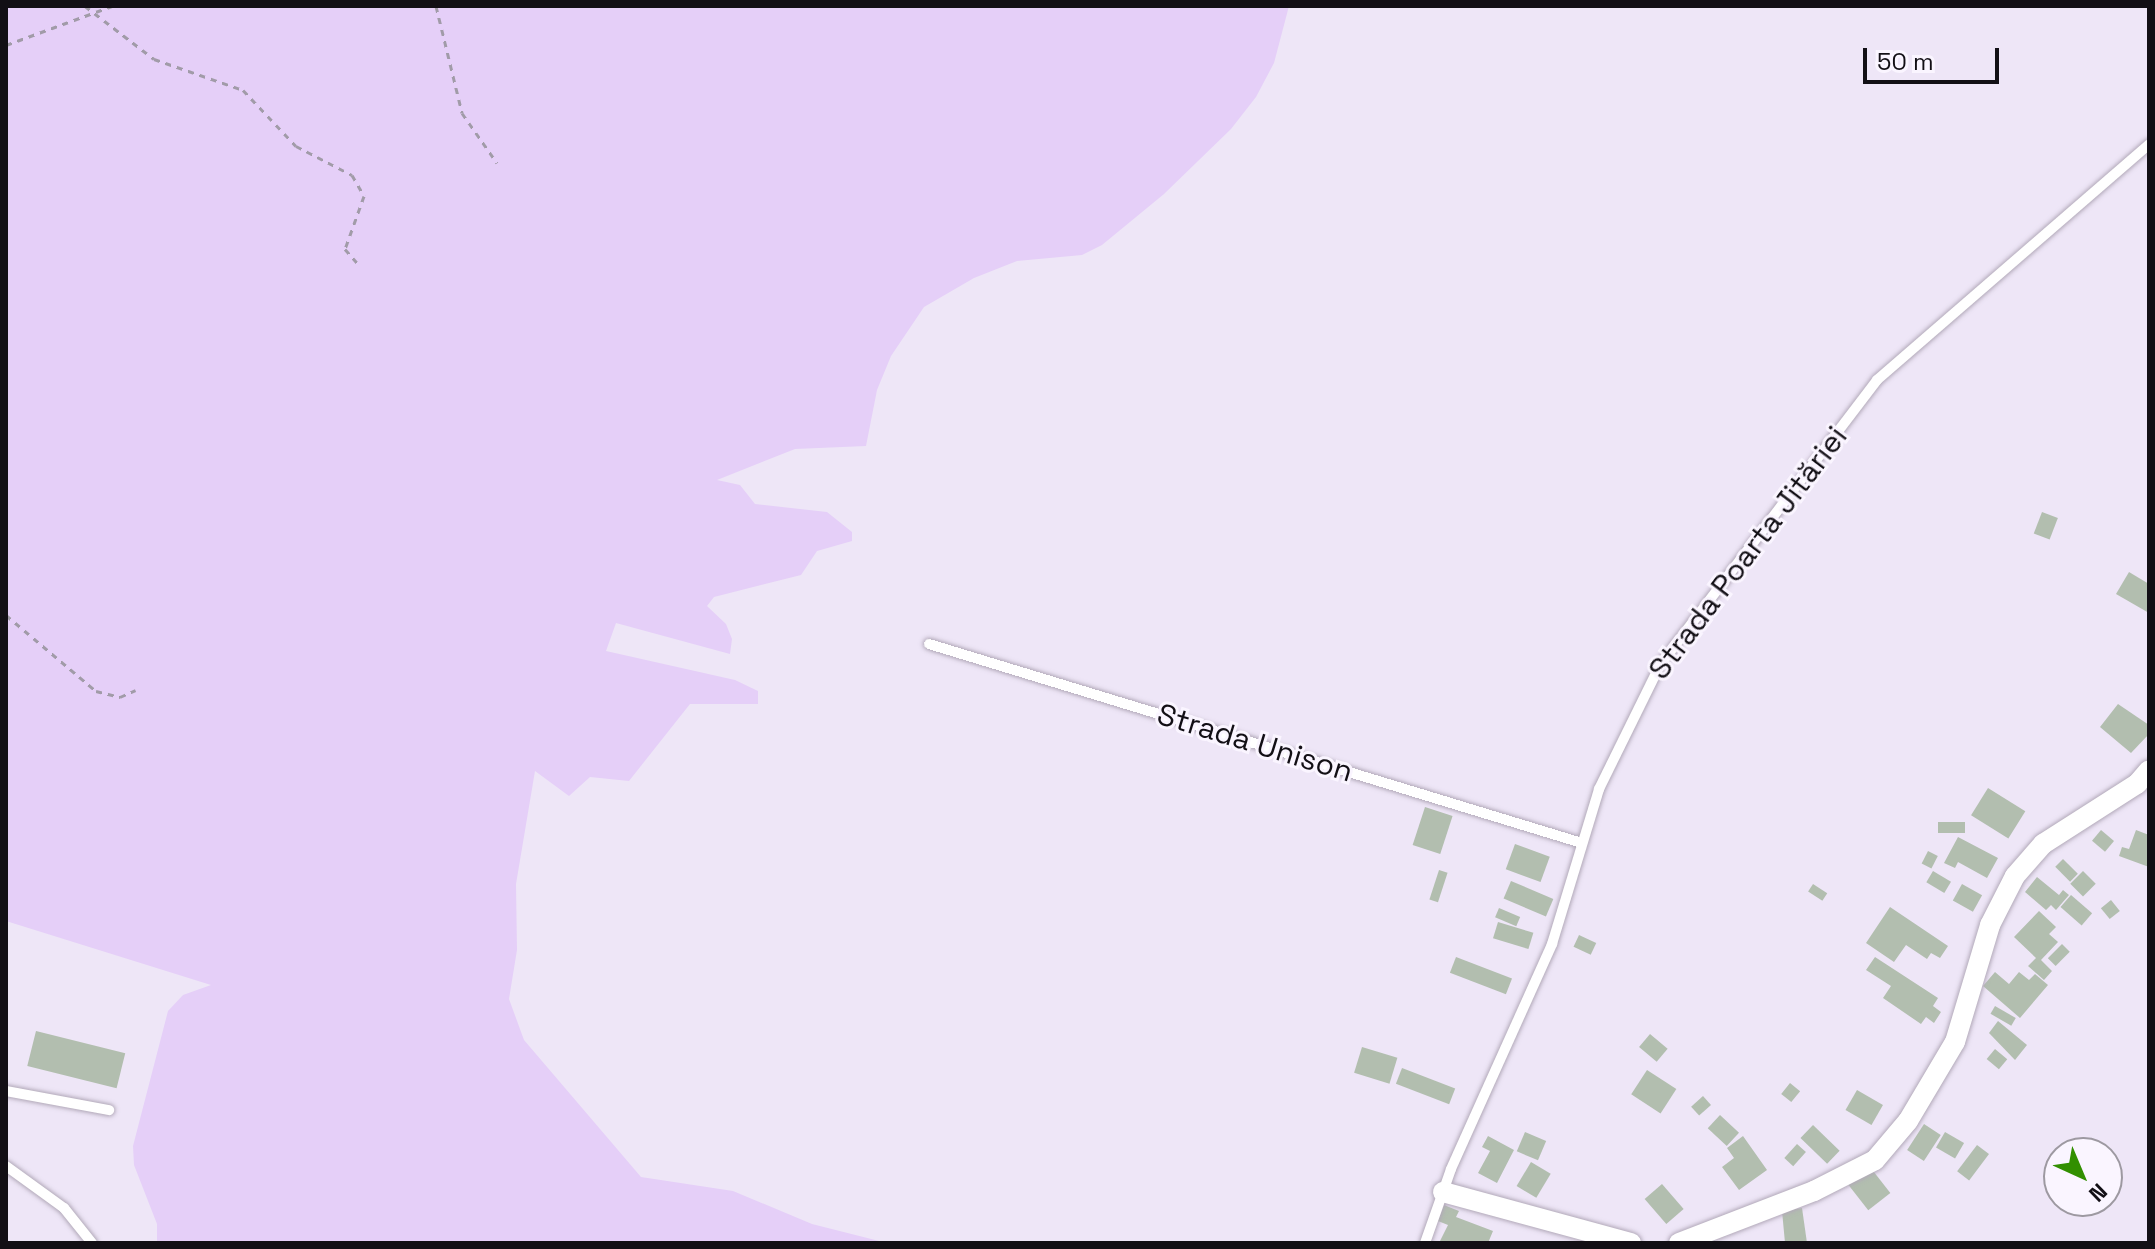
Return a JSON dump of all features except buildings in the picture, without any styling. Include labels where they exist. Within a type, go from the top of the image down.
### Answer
[{"type":"street","points":[[1679,1243],[1814,1191],[1875,1160],[1908,1121],[1955,1042],[1990,925],[2015,876],[2043,844],[2145,784]]},
{"type":"street","points":[[1443,1192],[1631,1243]]},
{"type":"lane","name":"Strada Poarta Jităriei","points":[[1425,1243],[1443,1192],[1552,944],[1582,843],[1625,728],[1660,665],[1877,380],[2149,144]]},
{"type":"lane","name":"Strada Unison","points":[[929,644],[1582,843]]},
{"type":"lane","points":[[6,1091],[109,1110]]},
{"type":"lane","points":[[6,1166],[64,1208],[92,1243]]},
{"type":"path","points":[[85,6],[154,59],[243,90],[296,146],[352,175],[364,196],[345,249],[358,264]]},
{"type":"path","points":[[6,45],[112,6]]},
{"type":"path","points":[[436,6],[462,113],[497,163]]},
{"type":"path","points":[[6,615],[96,691],[120,697],[136,690]]},
{"type":"shaded area","points":[[6,6],[1289,6],[1274,63],[1256,97],[1231,129],[1164,194],[1102,245],[1082,255],[1017,261],[974,278],[924,307],[891,356],[877,390],[866,446],[795,449],[717,480],[740,485],[755,504],[827,512],[852,532],[852,541],[817,551],[801,575],[714,597],[707,606],[726,624],[732,639],[730,654],[616,623],[606,651],[735,680],[758,691],[758,704],[690,704],[629,781],[590,777],[569,796],[535,771],[516,884],[517,950],[509,999],[524,1040],[641,1177],[733,1191],[812,1224],[887,1243],[157,1243],[157,1224],[134,1165],[133,1146],[168,1011],[183,995],[211,985],[6,921]]}]
